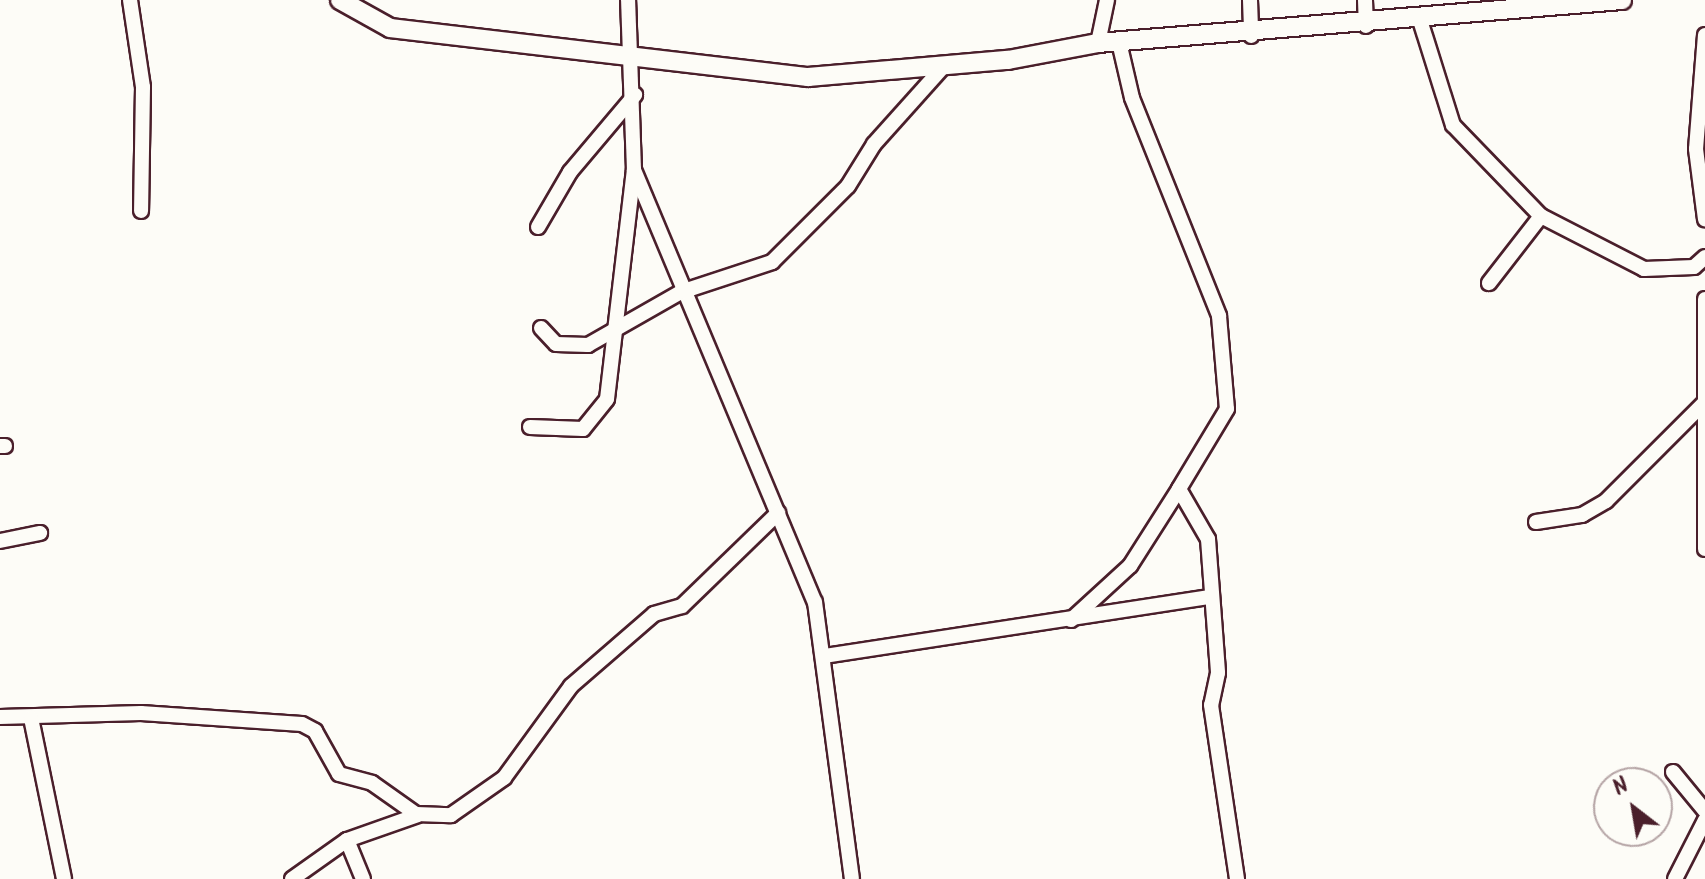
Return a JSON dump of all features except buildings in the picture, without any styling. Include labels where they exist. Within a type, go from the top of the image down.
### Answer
[{"type":"main road","points":[[344,1],[390,28],[635,61],[808,77],[945,65],[1098,43],[1251,36],[1622,0]]},
{"type":"street","points":[[130,0],[143,87],[141,211]]},
{"type":"street","points":[[530,427],[570,431],[600,415],[634,170],[635,61],[628,0]]},
{"type":"street","points":[[1098,43],[1107,0]]},
{"type":"street","points":[[1250,0],[1251,36]]},
{"type":"street","points":[[1365,0],[1366,26]]},
{"type":"street","points":[[1420,20],[1453,125],[1541,216],[1644,269],[1694,267],[1705,257]]},
{"type":"street","points":[[1705,35],[1696,149],[1705,219]]},
{"type":"street","points":[[1071,620],[1130,566],[1227,409],[1219,316],[1132,98],[1119,42]]},
{"type":"street","points":[[541,328],[549,341],[575,346],[614,331],[681,292],[743,277],[780,256],[848,186],[874,144],[945,65]]},
{"type":"street","points":[[538,227],[570,172],[635,95]]},
{"type":"street","points":[[634,170],[681,292],[815,602],[852,879]]},
{"type":"street","points":[[1489,283],[1541,216]]},
{"type":"street","points":[[1705,299],[1705,549]]},
{"type":"street","points":[[1536,522],[1582,515],[1606,501],[1703,403]]},
{"type":"street","points":[[1179,489],[1208,539],[1218,673],[1211,705],[1237,879]]},
{"type":"street","points":[[292,879],[347,840],[418,815],[451,815],[477,803],[571,686],[654,614],[682,606],[778,513]]},
{"type":"street","points":[[0,541],[40,533]]},
{"type":"street","points":[[824,656],[1210,597]]},
{"type":"street","points":[[0,717],[141,713],[302,724],[315,731],[339,774],[372,783],[418,815]]},
{"type":"street","points":[[31,718],[64,879]]},
{"type":"street","points":[[1673,772],[1705,811]]},
{"type":"street","points":[[1675,879],[1705,820]]},
{"type":"street","points":[[347,840],[363,879]]}]
